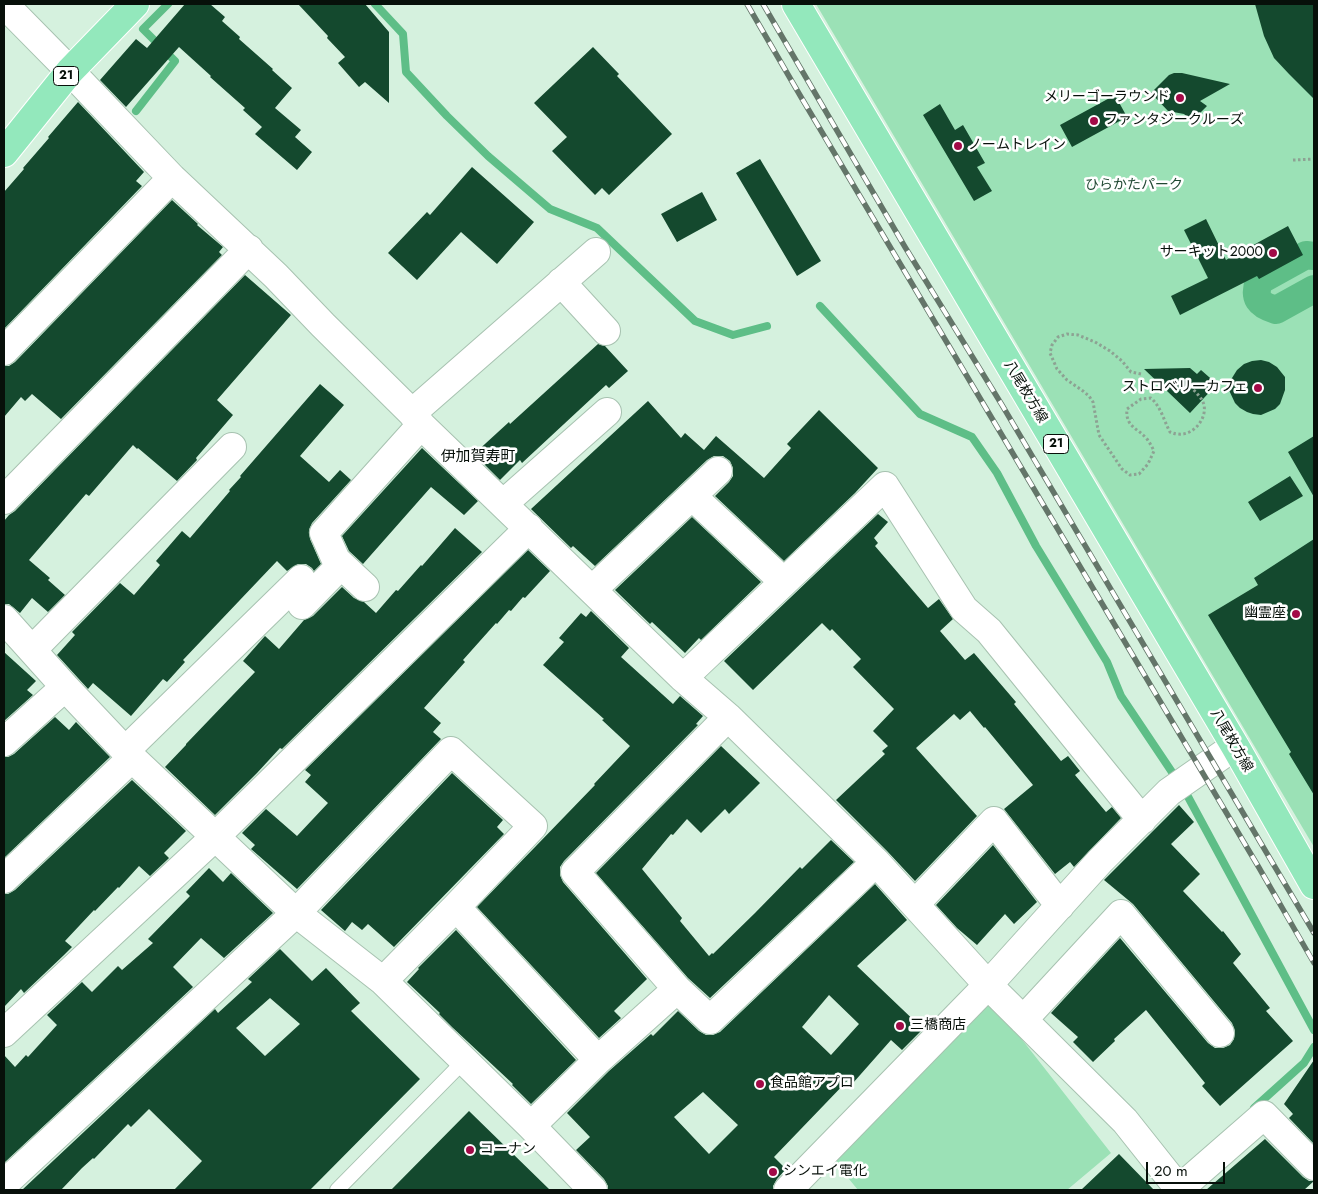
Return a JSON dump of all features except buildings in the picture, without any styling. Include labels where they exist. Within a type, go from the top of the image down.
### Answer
[{"type":"main road","name":"21","points":[[4,153],[70,71],[135,4]]},
{"type":"main road","name":"八尾枚方線","points":[[796,4],[1235,746],[1314,885]]},
{"type":"street","points":[[4,4],[172,178],[284,283],[323,325],[503,504],[684,678],[728,717],[876,862],[988,985],[1125,1121],[1179,1190],[1264,1114],[1314,1166]]},
{"type":"street","points":[[4,351],[172,178]]},
{"type":"street","points":[[4,500],[249,250]]},
{"type":"street","points":[[365,588],[336,560],[324,533],[417,419],[561,282],[596,252]]},
{"type":"street","points":[[561,282],[606,331]]},
{"type":"street","points":[[503,504],[607,412]]},
{"type":"street","points":[[32,650],[232,447]]},
{"type":"street","points":[[592,590],[718,471]]},
{"type":"street","points":[[684,678],[885,486],[964,609],[989,631],[1142,820]]},
{"type":"street","points":[[692,496],[784,582]]},
{"type":"street","points":[[4,1033],[216,836],[528,528]]},
{"type":"street","points":[[4,878],[128,755],[301,592],[341,565]]},
{"type":"street","points":[[4,619],[128,755],[296,913],[383,981],[465,1060],[593,1190]]},
{"type":"street","points":[[4,742],[65,687]]},
{"type":"street","points":[[728,717],[575,872],[677,989],[710,1020],[876,862]]},
{"type":"street","points":[[788,1190],[988,985],[1100,861],[1169,792],[1235,746]]},
{"type":"street","points":[[4,1184],[296,913],[451,751],[533,826],[383,981]]},
{"type":"street","points":[[915,904],[994,821],[1060,906]]},
{"type":"street","points":[[456,907],[598,1060]]},
{"type":"street","points":[[1023,1020],[1121,914],[1220,1033]]},
{"type":"street","points":[[531,1126],[598,1060],[677,989]]},
{"type":"lane","points":[[337,1190],[465,1060]]},
{"type":"path","points":[[1293,160],[1314,159]]},
{"type":"path","points":[[1141,374],[1131,372],[1110,351],[1095,342],[1078,336],[1067,334],[1058,337],[1052,345],[1050,353],[1054,363],[1067,380],[1089,396],[1093,402],[1099,435],[1122,469],[1130,475],[1139,474],[1148,464],[1154,451],[1147,439],[1132,427],[1126,415],[1127,409],[1141,398],[1151,398],[1161,412],[1170,432],[1180,435],[1191,431],[1200,424],[1204,416],[1204,405],[1201,397],[1190,386]]},
{"type":"green space","name":"ひらかたパーク","points":[[816,4],[1314,4],[1314,847]]},
{"type":"green space","points":[[991,1000],[1111,1153],[1067,1190],[858,1190],[835,1162],[903,1086]]},
{"type":"waterway","points":[[136,111],[175,61],[143,29],[168,4]]},
{"type":"waterway","points":[[375,4],[403,34],[406,72],[488,156],[550,209],[597,228],[695,321],[733,335],[767,326]]},
{"type":"waterway","points":[[1314,256],[1306,255],[1259,281],[1257,296],[1265,306],[1276,310],[1314,289]]},
{"type":"waterway","points":[[820,306],[920,414],[972,437],[997,473],[1036,546],[1107,662],[1121,696],[1186,793],[1314,1030]]},
{"type":"waterway","points":[[1254,1108],[1304,1063],[1314,1047]]},
{"type":"railway","points":[[747,4],[1314,963]]},
{"type":"railway","points":[[763,4],[905,247],[1002,405],[1314,933]]},
{"type":"place","name":"メリーゴーラウンド","points":[[1180,98]]},
{"type":"place","name":"ファンタジークルーズ","points":[[1094,121]]},
{"type":"place","name":"ノームトレイン","points":[[958,146]]},
{"type":"place","name":"サーキット2000","points":[[1273,253]]},
{"type":"place","name":"ストロベリーカフェ","points":[[1258,388]]},
{"type":"place","name":"幽霊座","points":[[1296,614]]},
{"type":"place","name":"三橋商店","points":[[900,1026]]},
{"type":"place","name":"食品館アプロ","points":[[760,1084]]},
{"type":"place","name":"コーナン","points":[[470,1150]]},
{"type":"place","name":"シンエイ電化","points":[[773,1172]]},
{"type":"district","name":"伊加賀寿町","points":[[478,457]]}]
